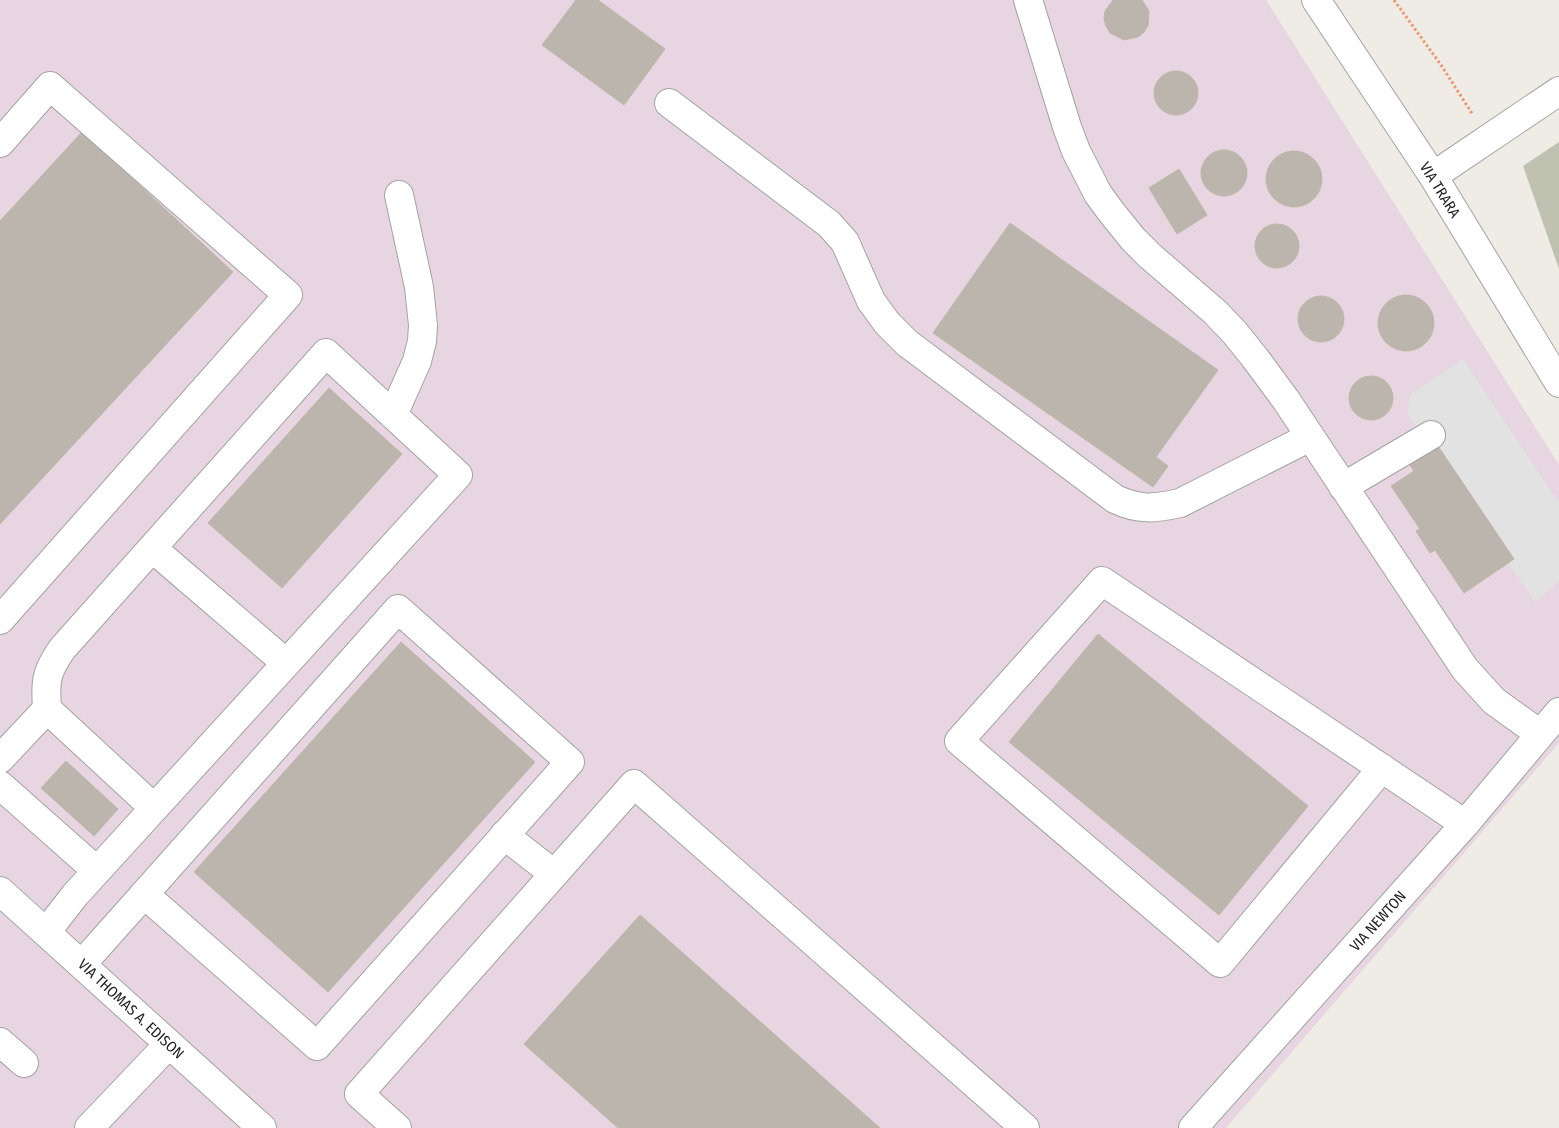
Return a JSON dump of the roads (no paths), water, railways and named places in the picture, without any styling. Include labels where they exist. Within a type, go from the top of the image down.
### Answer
[{"type":"street","points":[[1028,0],[1067,127],[1076,151],[1098,194],[1150,256],[1192,290],[1235,333],[1286,400],[1465,669],[1494,701],[1540,734]]},
{"type":"street","name":"VIA TRARA","points":[[1316,0],[1433,176],[1559,383]]},
{"type":"street","points":[[0,143],[50,86],[288,295],[0,620]]},
{"type":"street","points":[[1433,176],[1559,91]]},
{"type":"street","points":[[669,103],[829,224],[845,242],[871,301],[887,323],[906,343],[1115,499],[1134,507],[1145,508],[1156,508],[1180,503],[1310,437]]},
{"type":"street","points":[[394,416],[417,362],[422,341],[423,325],[419,287],[399,195]]},
{"type":"street","points":[[0,759],[47,709],[47,677],[53,662],[62,649],[326,353],[458,475],[75,895],[47,932]]},
{"type":"street","points":[[1343,487],[1431,435]]},
{"type":"street","points":[[152,548],[286,663]]},
{"type":"street","points":[[1382,768],[1220,963],[959,741],[1102,581],[1382,768],[1465,824]]},
{"type":"street","points":[[82,964],[144,894],[398,609],[570,762],[316,1046],[144,894]]},
{"type":"street","points":[[47,709],[154,808]]},
{"type":"street","name":"VIA NEWTON","points":[[1193,1128],[1465,824],[1559,712]]},
{"type":"street","points":[[397,1128],[359,1094],[634,784],[1025,1128]]},
{"type":"street","points":[[0,785],[97,871]]},
{"type":"street","points":[[504,835],[554,874]]},
{"type":"street","name":"VIA THOMAS A. EDISON","points":[[0,890],[262,1128]]},
{"type":"street","points":[[0,1042],[24,1063]]},
{"type":"street","points":[[89,1128],[169,1044]]}]
